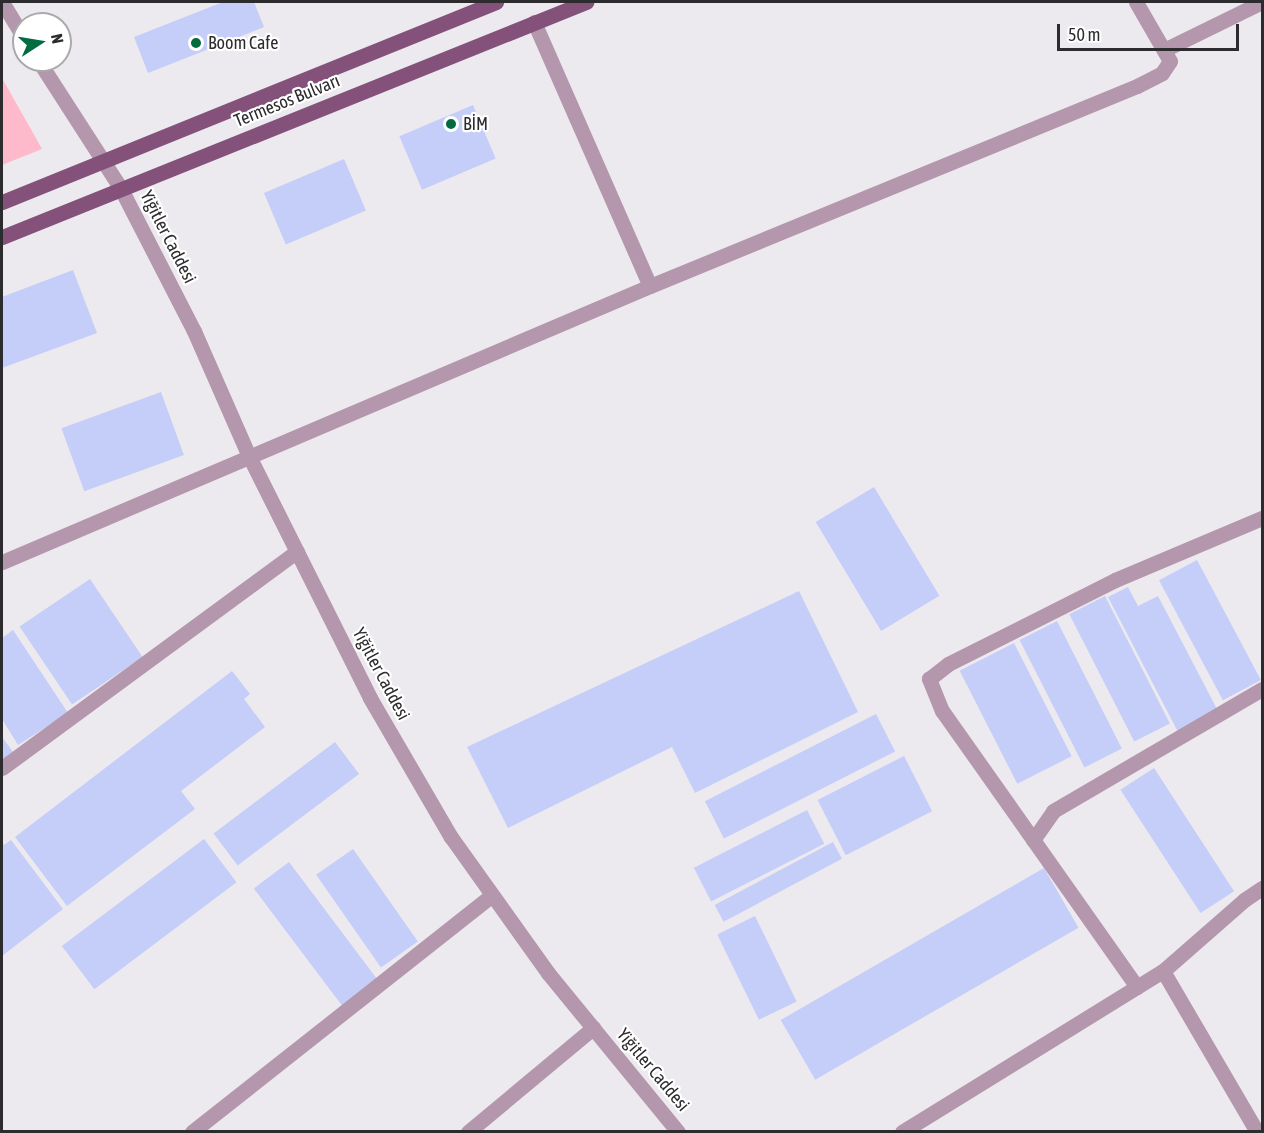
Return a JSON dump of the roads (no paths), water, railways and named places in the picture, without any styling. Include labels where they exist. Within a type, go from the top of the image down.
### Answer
[{"type":"main road","name":"Termesos Bulvarı","points":[[2,202],[496,2]]},
{"type":"main road","name":"Termesos Bulvarı","points":[[2,237],[586,2]]},
{"type":"street","points":[[2,2],[12,18]]},
{"type":"street","points":[[2,562],[650,286],[1137,86],[1162,73],[1170,62],[1136,2]]},
{"type":"street","points":[[1164,50],[1263,2]]},
{"type":"street","points":[[534,22],[650,286]]},
{"type":"street","name":"Yiğitler Caddesi","points":[[46,72],[121,189],[194,331],[249,456],[370,698],[451,837],[592,1028],[678,1131]]},
{"type":"street","points":[[1137,987],[942,711],[929,679],[948,664],[1115,580],[1263,519]]},
{"type":"street","points":[[2,768],[297,551]]},
{"type":"street","points":[[1033,840],[1053,811],[1263,689]]},
{"type":"street","points":[[902,1131],[1163,971],[1244,900],[1263,888]]},
{"type":"street","points":[[192,1131],[492,895]]},
{"type":"street","points":[[1163,971],[1257,1131]]},
{"type":"street","points":[[468,1131],[592,1028]]},
{"type":"place","name":"Boom Cafe","points":[[196,43]]},
{"type":"place","name":"BİM","points":[[451,124]]}]
